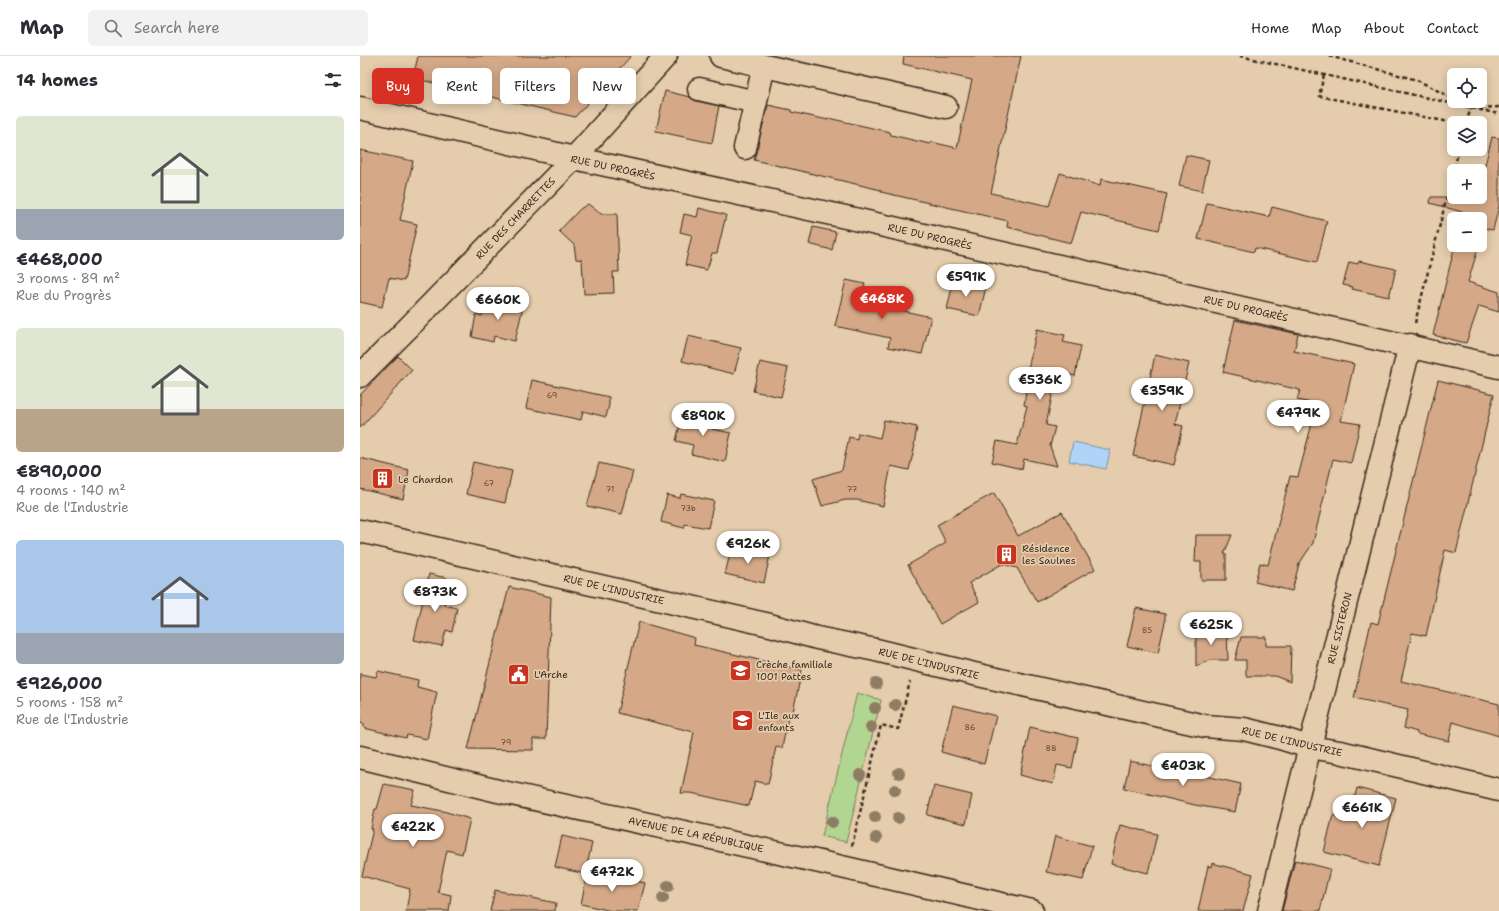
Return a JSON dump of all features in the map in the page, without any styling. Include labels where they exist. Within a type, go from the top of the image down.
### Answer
[{"type":"street","name":"RUE DES CHARRETTES","points":[[360,376],[408,330],[574,158],[666,56]]},
{"type":"street","points":[[721,56],[946,107]]},
{"type":"street","points":[[745,148],[764,66]]},
{"type":"street","points":[[699,89],[756,102]]},
{"type":"street","name":"RUE DU PROGRÈS","points":[[360,108],[574,158],[858,220],[1410,345],[1499,367]]},
{"type":"street","name":"RUE SISTERON","points":[[1269,911],[1410,345]]},
{"type":"street","name":"RUE DE L'INDUSTRIE","points":[[360,531],[763,623],[817,638],[876,650],[974,674],[1205,726],[1244,729],[1309,747],[1340,752],[1499,790]]},
{"type":"street","name":"AVENUE DE LA RÉPUBLIQUE","points":[[360,757],[498,791],[820,862],[1032,911]]},
{"type":"path","points":[[1240,56],[1447,103]]},
{"type":"path","points":[[1329,56],[1417,80],[1447,95]]},
{"type":"path","points":[[1324,75],[1319,96],[1447,122]]},
{"type":"path","points":[[1487,107],[1499,107]]},
{"type":"path","points":[[1468,116],[1470,108],[1499,114]]},
{"type":"path","points":[[1410,345],[1457,156]]},
{"type":"path","points":[[851,847],[882,725],[898,729],[910,681]]},
{"type":"green space","points":[[857,693],[881,700],[846,842],[822,836]]},
{"type":"water","points":[[1073,442],[1110,450],[1106,469],[1069,461]]},
{"type":"building","points":[[418,56],[631,56],[620,68],[578,68],[578,104],[587,104],[575,117],[521,104],[570,104],[570,68],[500,68],[500,99],[492,97],[492,68],[432,68],[432,83],[424,81],[424,68],[415,68]]},
{"type":"building","points":[[904,56],[1021,56],[991,193],[1049,206],[1060,173],[1100,186],[1101,179],[1167,194],[1159,230],[1081,212],[1071,243],[1007,227],[1008,221],[881,192],[881,190],[754,160],[768,105],[791,110],[791,112],[828,120],[828,118],[890,132],[891,135],[930,144],[931,142],[957,148],[972,80],[903,64]]},
{"type":"building","points":[[665,91],[690,97],[696,101],[719,106],[712,143],[656,131]]},
{"type":"building","points":[[1492,137],[1499,138],[1499,206],[1493,230],[1487,229],[1487,212],[1462,212],[1430,203],[1431,197],[1447,197],[1447,204],[1487,204],[1487,164],[1485,164]]},
{"type":"building","points":[[360,150],[413,161],[400,220],[417,224],[404,281],[389,278],[382,307],[360,302]]},
{"type":"building","points":[[1186,155],[1209,160],[1202,191],[1179,186]]},
{"type":"building","points":[[1207,203],[1269,217],[1272,207],[1327,221],[1317,262],[1255,248],[1254,252],[1198,239]]},
{"type":"building","points":[[588,204],[601,214],[617,214],[619,272],[613,272],[614,293],[584,294],[582,260],[576,259],[574,245],[559,231],[580,209]]},
{"type":"building","points":[[699,208],[726,215],[717,253],[712,253],[707,270],[685,265],[692,235],[680,232],[684,214],[697,217]]},
{"type":"building","points":[[813,227],[836,232],[832,250],[809,244]]},
{"type":"building","points":[[1453,252],[1477,252],[1468,282],[1499,292],[1499,312],[1479,306],[1466,343],[1433,335]]},
{"type":"building","points":[[1359,261],[1396,269],[1389,297],[1352,289],[1353,287],[1343,285],[1349,262],[1358,264]]},
{"type":"building","points":[[954,279],[986,287],[979,316],[947,309]]},
{"type":"building","points":[[846,280],[865,284],[863,291],[874,293],[872,304],[931,317],[922,354],[888,347],[890,338],[835,326]]},
{"type":"building","points":[[486,298],[523,307],[515,341],[494,336],[493,342],[472,337],[476,314],[482,316]]},
{"type":"building","points":[[1235,320],[1298,334],[1294,351],[1354,364],[1341,421],[1360,424],[1351,463],[1333,459],[1313,543],[1299,564],[1292,591],[1255,582],[1260,563],[1268,565],[1290,476],[1298,477],[1317,404],[1297,400],[1300,390],[1223,372]]},
{"type":"building","points":[[1037,329],[1065,335],[1063,342],[1081,346],[1075,376],[1057,372],[1046,425],[1055,427],[1050,446],[1057,466],[1024,459],[1022,469],[992,462],[997,441],[1017,445],[1027,406],[1024,405],[1026,392],[1023,391]]},
{"type":"building","points":[[688,336],[741,348],[734,374],[682,361]]},
{"type":"building","points":[[1155,355],[1189,363],[1175,424],[1183,426],[1174,465],[1133,456]]},
{"type":"building","points":[[398,356],[412,370],[360,428],[360,395]]},
{"type":"building","points":[[760,362],[788,368],[781,397],[753,391]]},
{"type":"building","points":[[532,380],[609,397],[606,417],[583,411],[581,420],[526,408]]},
{"type":"building","points":[[1438,380],[1494,394],[1456,553],[1445,550],[1426,636],[1412,633],[1401,681],[1499,704],[1499,736],[1453,722],[1449,741],[1417,734],[1417,732],[1404,728],[1408,710],[1354,698],[1371,622],[1378,624]]},
{"type":"building","points":[[683,411],[714,418],[712,429],[731,433],[725,462],[691,454],[693,445],[676,441]]},
{"type":"building","points":[[884,420],[917,427],[915,445],[909,470],[891,466],[883,506],[857,500],[845,500],[822,506],[813,479],[842,470],[849,437],[857,439],[858,433],[880,438]]},
{"type":"building","name":"Le Chardon","points":[[360,458],[409,470],[403,499],[360,489]]},
{"type":"building","points":[[473,462],[512,471],[505,503],[466,494]]},
{"type":"building","points":[[599,463],[633,471],[622,514],[587,506]]},
{"type":"building","name":"Résidence les Saulnes","points":[[994,493],[1018,536],[1062,512],[1095,569],[1037,602],[1017,568],[1002,564],[969,583],[979,602],[940,624],[908,565],[946,543],[937,525]]},
{"type":"building","points":[[681,494],[714,501],[708,528],[685,524],[684,528],[661,522],[667,495],[680,498]]},
{"type":"building","points":[[1196,535],[1232,535],[1224,554],[1226,554],[1226,580],[1201,580],[1201,562],[1195,562]]},
{"type":"building","points":[[732,546],[770,555],[764,583],[725,574]]},
{"type":"building","points":[[429,574],[447,578],[444,591],[448,592],[444,605],[457,608],[452,632],[446,630],[442,646],[414,640]]},
{"type":"building","name":"L'Arche","points":[[509,587],[551,597],[546,739],[533,739],[533,750],[468,749]]},
{"type":"building","points":[[1136,608],[1165,614],[1165,622],[1158,653],[1127,646]]},
{"type":"building","points":[[639,622],[695,638],[694,645],[802,670],[793,712],[789,712],[782,748],[776,747],[768,784],[755,781],[749,806],[691,793],[681,793],[694,732],[617,713]]},
{"type":"building","points":[[1196,631],[1227,631],[1228,660],[1211,660],[1196,666]]},
{"type":"building","points":[[1241,637],[1266,637],[1266,646],[1291,646],[1290,682],[1275,676],[1246,676],[1246,660],[1235,660]]},
{"type":"building","points":[[378,671],[418,680],[417,687],[437,692],[427,739],[407,735],[406,738],[364,728],[364,724],[360,723],[360,674],[376,677]]},
{"type":"building","points":[[953,705],[996,716],[984,764],[941,752]]},
{"type":"building","points":[[1030,727],[1078,738],[1072,768],[1057,765],[1053,784],[1020,775]]},
{"type":"building","points":[[1130,761],[1191,775],[1192,773],[1241,784],[1235,812],[1195,805],[1124,788]]},
{"type":"building","points":[[384,784],[415,790],[411,805],[443,811],[470,819],[462,854],[447,850],[438,892],[451,895],[449,911],[406,911],[410,889],[362,876],[373,829],[371,829],[375,809],[377,809]]},
{"type":"building","points":[[934,786],[972,795],[966,824],[927,815]]},
{"type":"building","points":[[1357,788],[1396,798],[1379,866],[1324,852],[1333,815],[1349,819]]},
{"type":"building","points":[[1120,825],[1157,834],[1148,873],[1111,864]]},
{"type":"building","points":[[562,836],[592,843],[585,874],[555,867]]},
{"type":"building","points":[[1055,836],[1092,846],[1083,880],[1046,872]]},
{"type":"building","points":[[1295,860],[1330,869],[1320,911],[1282,911]]},
{"type":"building","points":[[1212,863],[1253,874],[1243,911],[1198,911],[1208,866],[1211,867]]},
{"type":"building","points":[[588,870],[645,883],[638,911],[612,911],[581,904]]},
{"type":"building","points":[[495,890],[556,903],[555,911],[490,911]]},
{"type":"place","name":"Le Chardon","points":[[383,479]]},
{"type":"place","name":"Résidence les Saulnes","points":[[1007,554]]},
{"type":"place","name":"Crèche familiale 1001 Pattes","points":[[741,670]]},
{"type":"place","name":"L'Arche","points":[[518,674]]},
{"type":"place","name":"L'Ile aux enfants","points":[[743,721]]}]
